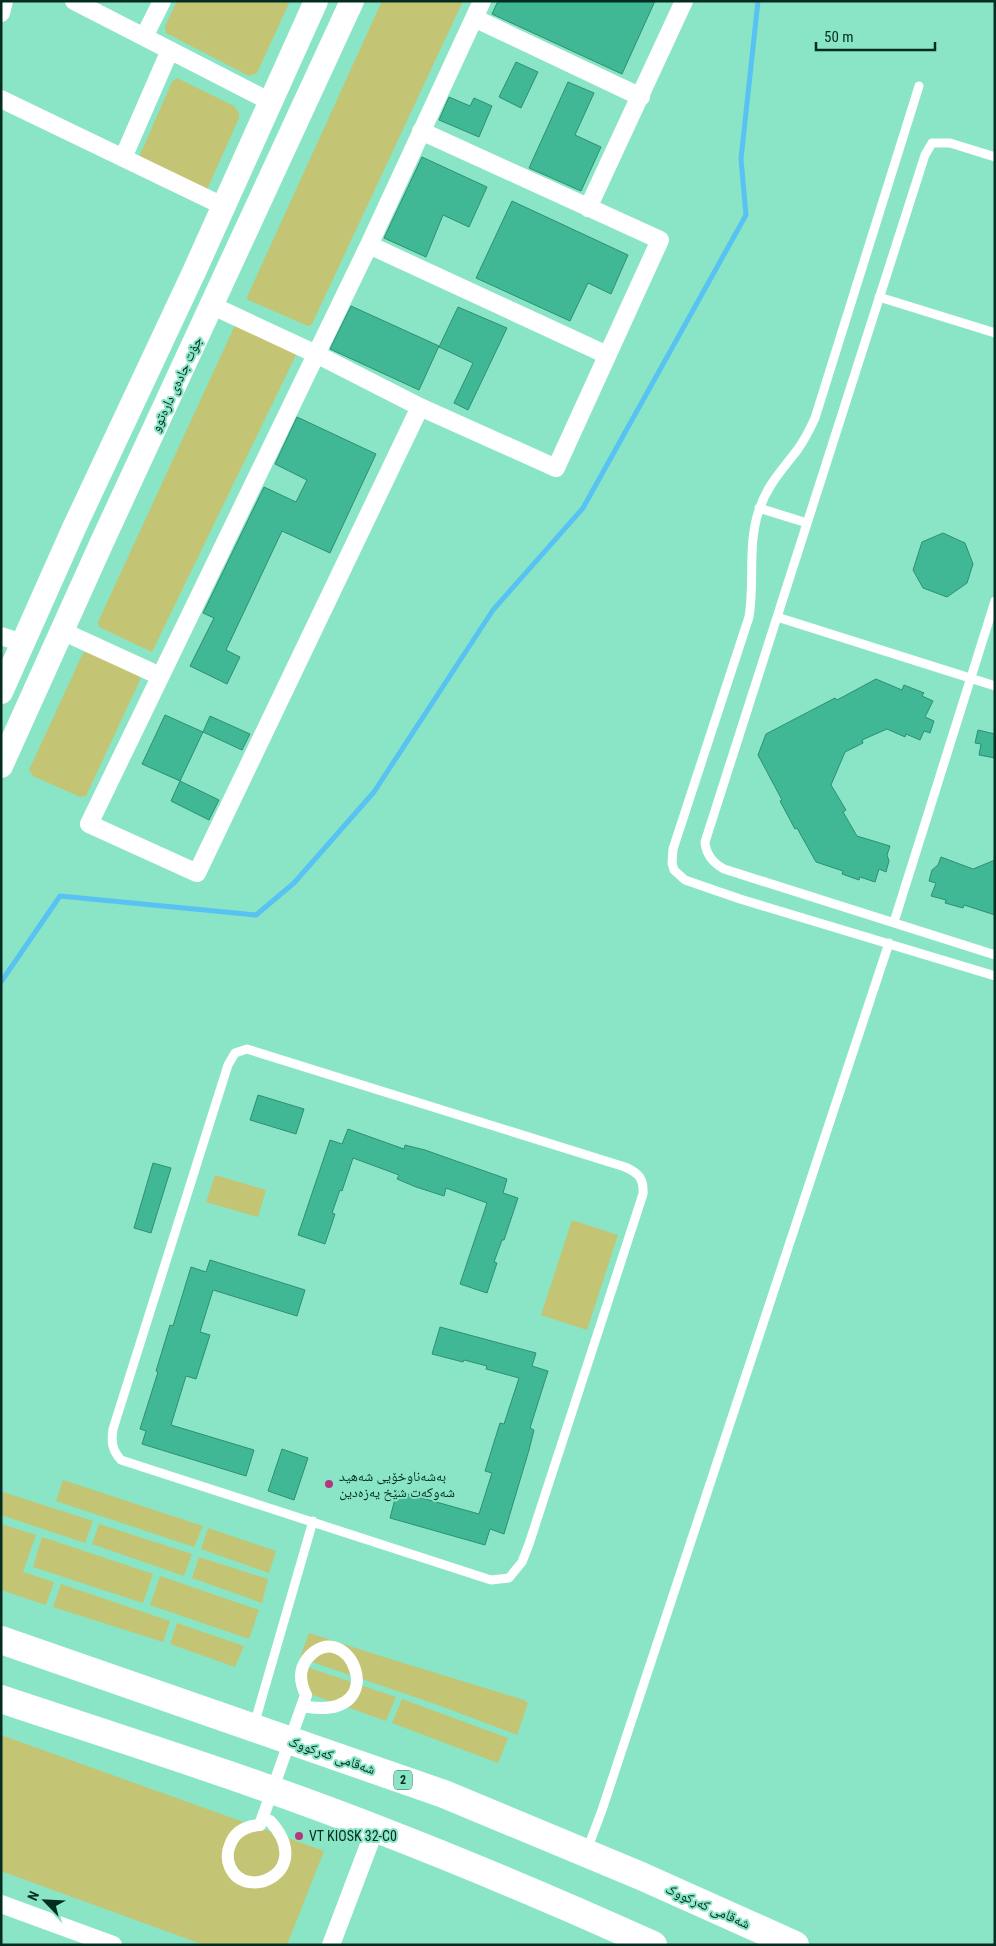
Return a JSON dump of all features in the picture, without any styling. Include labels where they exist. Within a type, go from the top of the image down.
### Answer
[{"type":"highway","name":"شەقامی کەرکووک","points":[[1,1640],[444,1794],[586,1853],[794,1945]]},
{"type":"highway","points":[[1,1700],[185,1761],[375,1828],[542,1895],[653,1945]]},
{"type":"main road","points":[[1,692],[316,1]]},
{"type":"main road","name":"جۆت جادەی دارەتوو","points":[[1,766],[352,1]]},
{"type":"main road","points":[[121,428],[150,440]]},
{"type":"street","points":[[1,13],[4,1]]},
{"type":"street","points":[[74,1],[271,102]]},
{"type":"street","points":[[144,37],[162,1]]},
{"type":"street","points":[[420,407],[197,873],[89,824],[369,245],[482,1]]},
{"type":"street","points":[[588,208],[684,1]]},
{"type":"street","points":[[474,18],[640,97]]},
{"type":"street","points":[[123,158],[170,50]]},
{"type":"street","points":[[1,99],[224,206]]},
{"type":"street","points":[[213,306],[316,354],[420,407],[556,468],[660,240],[421,131]]},
{"type":"street","points":[[369,245],[607,355]]},
{"type":"street","points":[[62,631],[160,676]]},
{"type":"street","points":[[1,636],[23,643]]},
{"type":"street","points":[[270,1821],[280,1832],[284,1841],[285,1861],[280,1870],[264,1881],[253,1883],[243,1881],[235,1875],[228,1861],[228,1850],[232,1840],[239,1831],[248,1826],[260,1825],[306,1695],[301,1685],[300,1674],[304,1664],[311,1655],[320,1650],[336,1648],[345,1652],[352,1659],[357,1679],[355,1689],[349,1698],[342,1704],[332,1708],[308,1707]]},
{"type":"street","points":[[331,1945],[375,1828]]},
{"type":"street","points":[[1,1904],[113,1945]]},
{"type":"lane","points":[[919,86],[815,418],[798,449],[770,484],[759,508],[752,538],[753,586],[749,617],[673,849],[672,863],[679,876],[691,883],[740,900],[995,976]]},
{"type":"lane","points":[[995,157],[950,143],[932,144],[928,148],[706,837],[705,848],[713,861],[724,869],[995,955]]},
{"type":"lane","points":[[879,297],[995,332]]},
{"type":"lane","points":[[759,508],[807,523]]},
{"type":"lane","points":[[894,922],[995,601]]},
{"type":"lane","points":[[777,617],[995,686]]},
{"type":"lane","points":[[586,1853],[602,1810],[889,943]]},
{"type":"lane","points":[[247,1049],[625,1167],[640,1176],[644,1184],[640,1203],[529,1544],[522,1562],[516,1571],[509,1578],[492,1580],[313,1521],[121,1460],[112,1447],[113,1429],[228,1065],[236,1053],[247,1049]]},
{"type":"lane","points":[[253,1728],[313,1521]]},
{"type":"green space","points":[[177,1],[290,1],[257,73],[249,76],[166,33],[165,26]]},
{"type":"green space","points":[[382,1],[463,1],[312,324],[308,326],[248,300],[247,297]]},
{"type":"green space","points":[[177,78],[234,106],[239,113],[239,118],[206,192],[139,157],[172,82]]},
{"type":"green space","points":[[236,323],[295,350],[296,355],[152,652],[99,627],[98,622]]},
{"type":"green space","points":[[89,652],[139,674],[140,680],[86,796],[80,797],[33,776],[29,770],[83,653]]},
{"type":"green space","points":[[215,1175],[266,1190],[258,1217],[206,1202]]},
{"type":"green space","points":[[572,1220],[618,1235],[587,1330],[541,1315]]},
{"type":"green space","points":[[63,1480],[203,1526],[194,1547],[56,1501]]},
{"type":"green space","points":[[3,1492],[93,1521],[85,1543],[1,1515],[1,1496]]},
{"type":"green space","points":[[1,1524],[36,1535],[23,1572],[54,1582],[46,1605],[1,1590]]},
{"type":"green space","points":[[99,1524],[192,1554],[184,1576],[92,1544]]},
{"type":"green space","points":[[208,1528],[276,1551],[269,1573],[201,1549]]},
{"type":"green space","points":[[42,1537],[153,1574],[143,1603],[33,1567]]},
{"type":"green space","points":[[199,1557],[268,1579],[262,1603],[192,1578]]},
{"type":"green space","points":[[160,1576],[259,1610],[249,1639],[150,1605]]},
{"type":"green space","points":[[61,1584],[170,1621],[163,1642],[53,1607]]},
{"type":"green space","points":[[177,1623],[244,1646],[235,1667],[170,1644]]},
{"type":"green space","points":[[309,1633],[524,1700],[528,1703],[517,1735],[438,1705],[300,1658]]},
{"type":"green space","points":[[304,1666],[396,1697],[386,1721],[296,1689]]},
{"type":"green space","points":[[402,1699],[508,1738],[498,1763],[392,1723]]},
{"type":"green space","points":[[1,1735],[324,1851],[287,1945],[204,1945],[1,1871]]},
{"type":"building","points":[[498,1],[655,1],[622,74],[492,14]]},
{"type":"building","points":[[516,62],[538,72],[521,108],[499,97]]},
{"type":"building","points":[[568,82],[594,93],[575,135],[601,147],[581,191],[529,168]]},
{"type":"building","points":[[449,97],[470,106],[474,98],[492,106],[479,137],[439,120]]},
{"type":"building","points":[[422,157],[487,187],[469,227],[443,215],[426,257],[384,238]]},
{"type":"building","points":[[512,201],[628,255],[611,294],[588,283],[570,321],[476,278]]},
{"type":"building","points":[[351,306],[439,346],[419,390],[330,349]]},
{"type":"building","points":[[458,307],[507,328],[468,410],[454,403],[473,363],[439,347]]},
{"type":"building","points":[[297,417],[376,454],[330,553],[282,531],[226,650],[240,657],[227,684],[190,666],[214,618],[203,613],[264,487],[296,502],[307,480],[275,464]]},
{"type":"building","points":[[943,533],[965,543],[973,564],[967,583],[947,597],[923,588],[913,570],[922,542]]},
{"type":"building","points":[[876,679],[902,690],[904,685],[924,693],[922,696],[933,701],[925,717],[934,721],[930,733],[924,731],[920,740],[906,734],[905,737],[887,729],[862,740],[863,743],[845,752],[831,785],[846,810],[843,812],[857,836],[890,846],[887,855],[889,861],[886,872],[879,869],[875,882],[860,877],[859,880],[842,874],[843,871],[816,862],[797,828],[795,829],[758,755],[766,734]]},
{"type":"building","points":[[165,715],[203,732],[180,781],[142,764]]},
{"type":"building","points":[[210,716],[250,734],[242,750],[203,732]]},
{"type":"building","points":[[978,730],[995,734],[995,758],[979,755],[981,744],[975,743]]},
{"type":"building","points":[[180,781],[219,800],[209,820],[171,801]]},
{"type":"building","points":[[941,857],[973,869],[995,860],[995,915],[964,905],[963,908],[945,903],[946,900],[931,896],[936,883],[929,881],[932,870],[938,865]]},
{"type":"building","points":[[258,1095],[304,1109],[296,1134],[250,1120]]},
{"type":"building","points":[[348,1129],[404,1149],[405,1145],[425,1150],[507,1179],[503,1193],[518,1198],[504,1240],[502,1240],[494,1262],[497,1263],[487,1293],[460,1284],[487,1203],[446,1188],[444,1196],[416,1187],[397,1179],[399,1175],[353,1158],[332,1213],[335,1214],[325,1244],[298,1235],[330,1140],[342,1144]]},
{"type":"building","points":[[153,1163],[171,1168],[151,1233],[134,1228]]},
{"type":"building","points":[[210,1260],[305,1290],[297,1316],[213,1290],[200,1332],[210,1335],[196,1379],[186,1376],[171,1425],[254,1450],[246,1476],[142,1444],[146,1431],[140,1429],[158,1372],[156,1371],[170,1325],[173,1326],[191,1267],[206,1272]]},
{"type":"building","points":[[440,1327],[536,1353],[532,1366],[548,1371],[530,1428],[534,1430],[504,1534],[490,1529],[485,1545],[390,1518],[397,1491],[479,1514],[492,1473],[485,1471],[500,1423],[504,1424],[519,1378],[486,1369],[487,1366],[432,1354]]},
{"type":"building","points":[[282,1449],[308,1458],[294,1500],[268,1491]]},
{"type":"waterway","points":[[1,982],[60,896],[256,915],[294,883],[374,792],[493,610],[583,508],[746,215],[741,159],[758,1]]},
{"type":"place","name":"بەشەناوخۆیی شەهید شەوکەت شێخ یەزەدین","points":[[329,1484]]},
{"type":"place","name":"VT KIOSK 32-C0","points":[[299,1836]]}]
